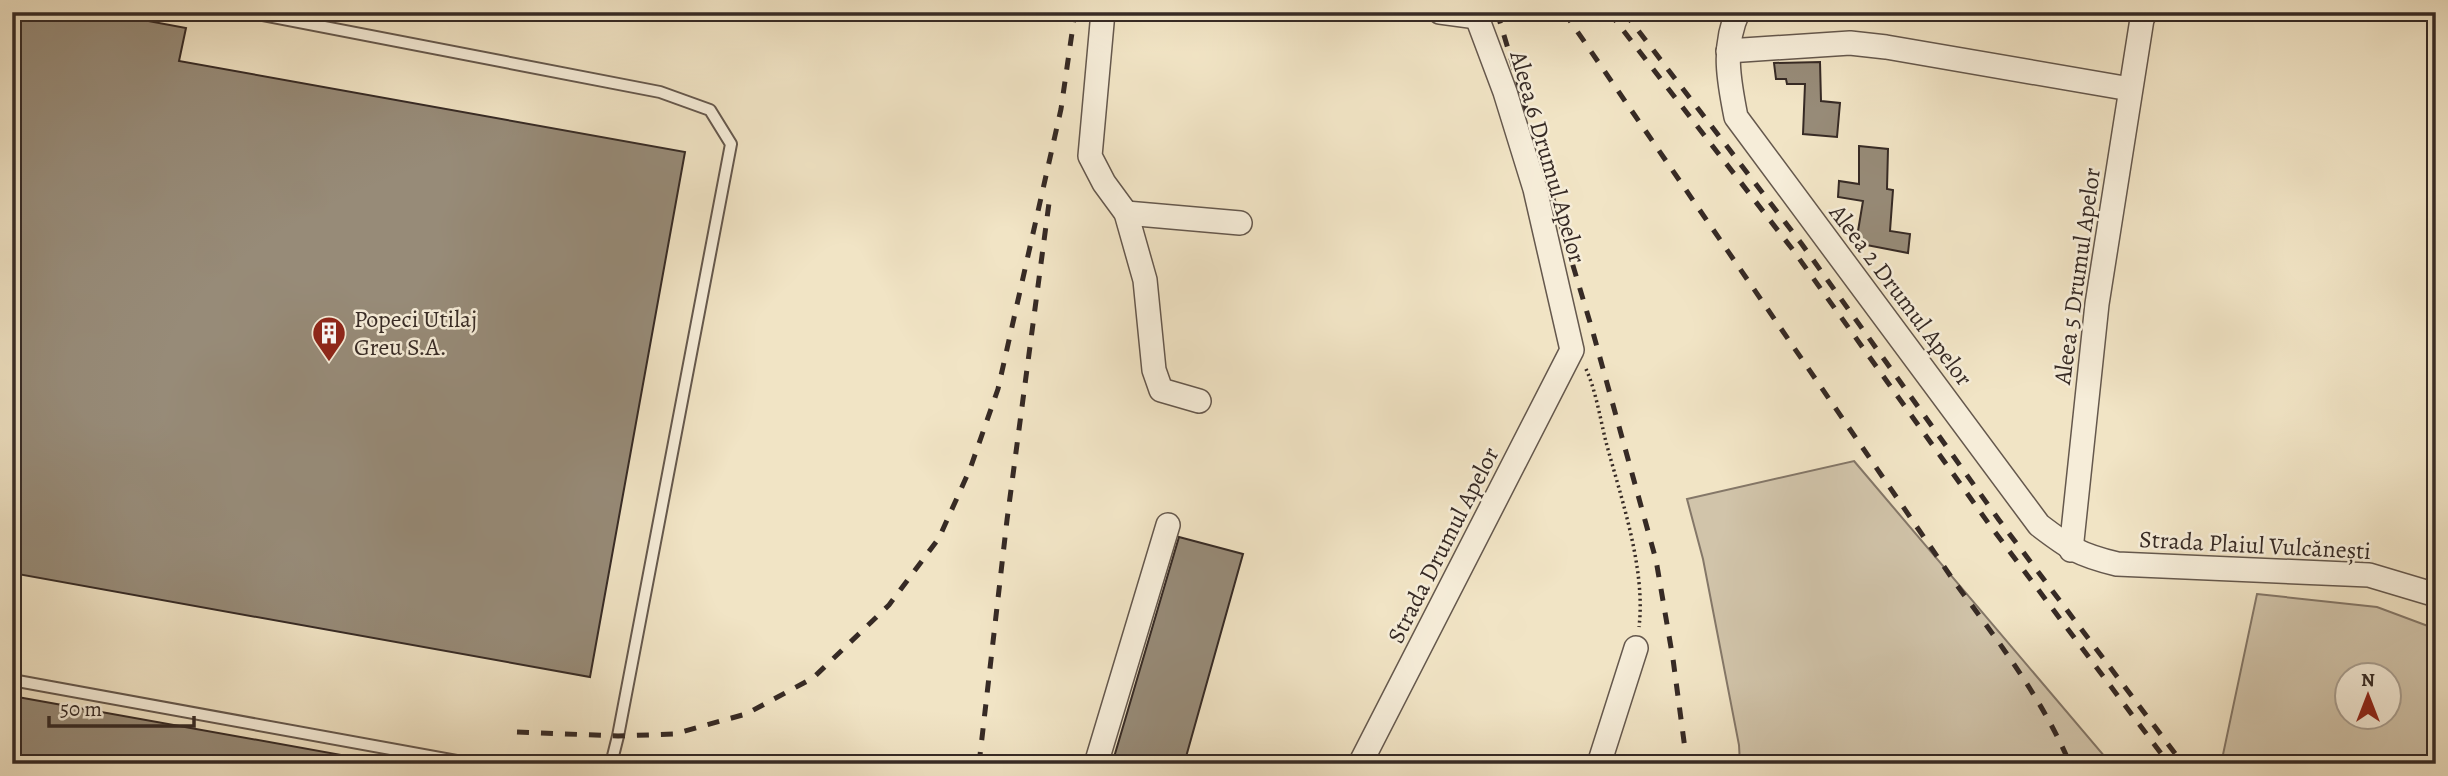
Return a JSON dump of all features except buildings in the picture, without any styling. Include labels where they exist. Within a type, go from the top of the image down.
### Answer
[{"type":"street","points":[[1103,12],[1090,156],[1104,183],[1126,213],[1145,280],[1154,370],[1161,390],[1199,401]]},
{"type":"street","name":"Aleea 6 Drumul Apelor","points":[[1440,12],[1476,14],[1505,92],[1535,189],[1572,350]]},
{"type":"street","points":[[1738,12],[1731,27],[1728,51],[1850,43],[2130,89]]},
{"type":"street","name":"Aleea 5 Drumul Apelor","points":[[2071,550],[2097,304],[2130,89],[2142,19],[2146,12]]},
{"type":"street","name":"Aleea 2 Drumul Apelor","points":[[1728,51],[1729,80],[1737,117],[2039,525],[2071,550]]},
{"type":"street","points":[[1126,213],[1240,223]]},
{"type":"street","name":"Strada Drumul Apelor","points":[[1360,764],[1572,350]]},
{"type":"street","points":[[1096,764],[1168,525]]},
{"type":"street","name":"Strada Plaiul Vulcănești","points":[[2071,550],[2117,564],[2369,575],[2436,595]]},
{"type":"street","points":[[1599,764],[1636,648]]},
{"type":"lane","points":[[247,12],[660,92],[710,110],[732,144],[611,764]]},
{"type":"lane","points":[[12,680],[473,764]]},
{"type":"path","points":[[1572,350],[1587,370],[1627,521],[1642,605],[1636,648]]},
{"type":"shaded area","points":[[1854,461],[2111,764],[1740,764],[1739,745],[1703,559],[1687,499]]},
{"type":"shaded area","points":[[2257,594],[2377,607],[2436,629],[2436,764],[2221,764]]},
{"type":"railway","points":[[517,732],[618,736],[674,734],[746,714],[813,678],[889,605],[939,538],[970,469],[998,389],[1061,109],[1075,12]]},
{"type":"railway","points":[[1497,12],[1592,329],[1656,560],[1687,764]]},
{"type":"railway","points":[[1564,12],[2018,671],[2046,716],[2070,764]]},
{"type":"railway","points":[[1609,12],[1793,250],[1989,524],[2169,764]]},
{"type":"railway","points":[[1624,12],[1801,243],[1999,520],[2183,764]]},
{"type":"railway","points":[[979,764],[1007,520],[1049,203]]},
{"type":"place","name":"Popeci Utilaj Greu S.A.","points":[[329,363]]}]
